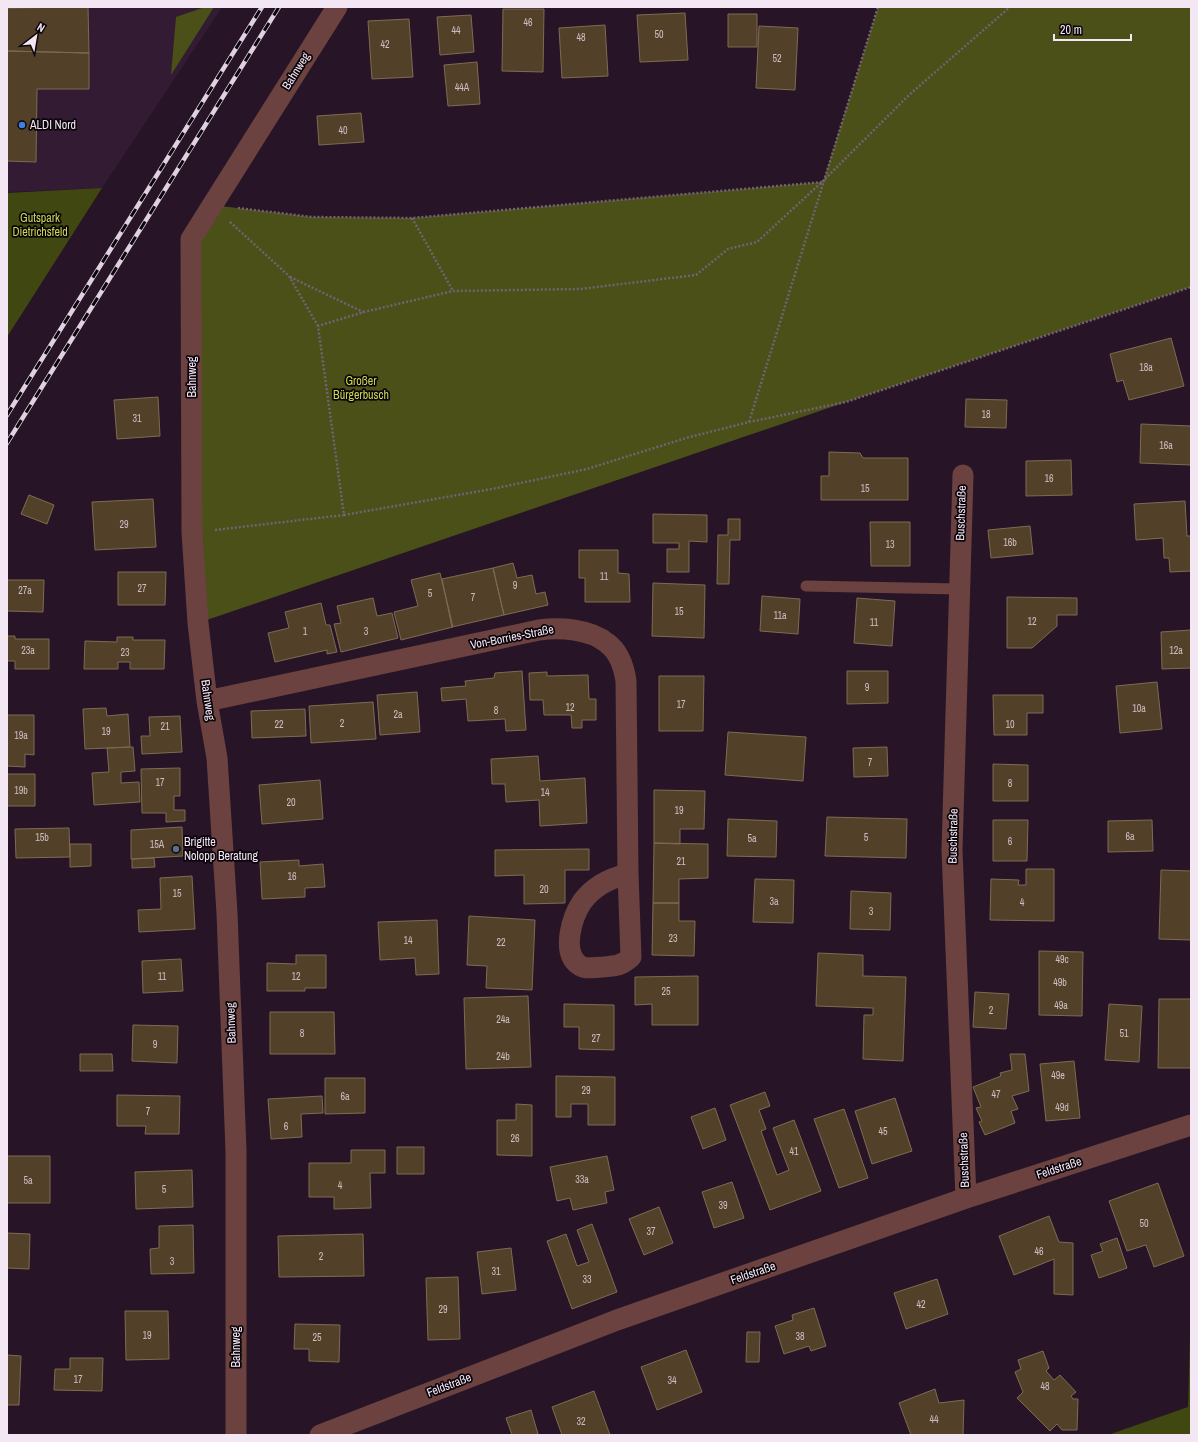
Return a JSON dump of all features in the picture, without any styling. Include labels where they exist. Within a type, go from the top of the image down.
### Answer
[{"type":"street","name":"Bahnweg","points":[[236,1435],[236,1151],[227,913],[217,758],[207,701],[198,623],[192,532],[191,239],[337,7]]},
{"type":"street","name":"Buschstraße","points":[[962,475],[952,850],[966,1198]]},
{"type":"street","name":"Von-Borries-Straße","points":[[207,701],[539,630],[557,628],[594,635],[608,643],[617,654],[624,668],[626,681],[628,874]]},
{"type":"street","name":"Feldstraße","points":[[320,1435],[617,1320],[966,1198],[1191,1125]]},
{"type":"lane","points":[[806,586],[959,589]]},
{"type":"path","points":[[749,422],[878,7]]},
{"type":"path","points":[[318,326],[364,312],[453,291],[580,289],[696,275],[728,250],[757,242],[823,182],[909,95],[1010,7]]},
{"type":"path","points":[[212,205],[312,217],[412,218],[823,182]]},
{"type":"path","points":[[212,205],[289,276],[364,312]]},
{"type":"path","points":[[412,218],[453,291]]},
{"type":"path","points":[[289,276],[318,326],[344,515]]},
{"type":"path","points":[[192,532],[344,515],[492,489],[587,469],[686,438],[749,422],[846,402],[1191,287]]},
{"type":"shaded area","points":[[7,7],[222,7],[102,188],[7,192]]},
{"type":"green space","points":[[205,7],[214,7],[171,75],[176,17]]},
{"type":"green space","name":"Großer Bürgerbusch","points":[[878,7],[1191,7],[1191,287],[846,402],[198,623],[191,239],[212,205],[312,217],[412,218],[823,182]]},
{"type":"green space","name":"Gutspark Dietrichsfeld","points":[[102,188],[7,337],[7,193]]},
{"type":"green space","points":[[1191,1302],[1191,1435],[1108,1435],[1188,1407]]},
{"type":"building","points":[[88,7],[89,53],[7,51],[7,8]]},
{"type":"building","points":[[503,9],[544,9],[543,72],[502,71]]},
{"type":"building","points":[[685,13],[688,60],[640,62],[637,15]]},
{"type":"building","points":[[728,14],[757,14],[757,47],[728,47]]},
{"type":"building","points":[[471,15],[474,52],[440,55],[437,17]]},
{"type":"building","points":[[409,19],[413,77],[372,79],[368,21]]},
{"type":"building","points":[[605,25],[608,76],[562,78],[559,28]]},
{"type":"building","points":[[759,26],[798,28],[795,90],[756,88]]},
{"type":"building","name":"ALDI Nord","points":[[7,51],[89,53],[89,89],[37,89],[36,162],[7,161]]},
{"type":"building","points":[[477,62],[480,104],[448,106],[444,65]]},
{"type":"building","points":[[361,113],[364,142],[319,145],[317,116]]},
{"type":"building","points":[[1171,338],[1184,386],[1129,400],[1123,380],[1117,382],[1110,354]]},
{"type":"building","points":[[158,397],[160,436],[117,439],[114,400]]},
{"type":"building","points":[[966,399],[1007,400],[1006,428],[965,427]]},
{"type":"building","points":[[1141,424],[1191,426],[1191,465],[1140,463]]},
{"type":"building","points":[[829,452],[860,453],[863,458],[908,458],[908,500],[821,500],[821,476],[829,476]]},
{"type":"building","points":[[1071,460],[1072,495],[1026,496],[1026,461]]},
{"type":"building","points":[[29,495],[54,505],[47,524],[21,514]]},
{"type":"building","points":[[153,499],[156,547],[95,550],[92,502]]},
{"type":"building","points":[[1185,501],[1187,536],[1191,536],[1191,571],[1170,572],[1169,558],[1164,558],[1163,538],[1136,540],[1134,504]]},
{"type":"building","points":[[653,514],[707,515],[707,542],[689,541],[689,572],[667,572],[667,549],[679,549],[679,543],[653,543]]},
{"type":"building","points":[[728,519],[740,519],[740,540],[730,540],[729,584],[717,584],[718,535],[728,535]]},
{"type":"building","points":[[870,522],[910,522],[910,566],[871,566]]},
{"type":"building","points":[[1030,526],[1033,554],[991,558],[988,530]]},
{"type":"building","points":[[579,550],[618,550],[618,573],[629,574],[630,602],[585,602],[585,578],[579,578]]},
{"type":"building","points":[[513,563],[517,578],[532,575],[536,594],[545,592],[548,605],[504,615],[493,568]]},
{"type":"building","points":[[493,568],[504,615],[452,627],[442,579]]},
{"type":"building","points":[[118,572],[166,572],[165,605],[118,605]]},
{"type":"building","points":[[440,573],[453,627],[401,640],[394,612],[418,606],[411,580]]},
{"type":"building","points":[[7,580],[44,580],[43,612],[7,611]]},
{"type":"building","points":[[653,583],[705,585],[704,638],[652,636]]},
{"type":"building","points":[[762,596],[800,599],[798,634],[760,631]]},
{"type":"building","points":[[1007,597],[1077,598],[1077,615],[1057,615],[1057,626],[1032,648],[1007,648]]},
{"type":"building","points":[[373,598],[377,616],[392,613],[398,638],[341,652],[334,624],[341,623],[337,606]]},
{"type":"building","points":[[857,598],[895,601],[892,646],[854,643]]},
{"type":"building","points":[[321,603],[326,625],[330,625],[337,652],[327,654],[327,650],[275,662],[268,633],[289,628],[285,612]]},
{"type":"building","points":[[1191,630],[1191,668],[1162,669],[1161,632]]},
{"type":"building","points":[[7,636],[15,636],[15,639],[49,639],[49,669],[15,669],[15,661],[7,661]]},
{"type":"building","points":[[117,637],[133,637],[133,640],[165,640],[164,669],[130,669],[130,662],[118,662],[118,669],[84,669],[85,641],[117,642]]},
{"type":"building","points":[[522,671],[526,730],[506,731],[505,719],[468,721],[466,699],[442,701],[441,688],[466,686],[465,681],[494,678],[495,673]]},
{"type":"building","points":[[847,671],[888,671],[888,703],[847,704]]},
{"type":"building","points":[[547,672],[547,676],[588,675],[589,699],[596,699],[596,720],[582,720],[582,728],[572,728],[571,715],[544,715],[543,700],[530,700],[529,673]]},
{"type":"building","points":[[659,676],[704,676],[703,731],[659,731]]},
{"type":"building","points":[[1157,682],[1162,729],[1120,733],[1116,686]]},
{"type":"building","points":[[417,692],[420,732],[380,735],[377,695]]},
{"type":"building","points":[[993,695],[1043,695],[1043,713],[1027,713],[1027,735],[994,735]]},
{"type":"building","points":[[373,702],[376,739],[311,743],[309,706]]},
{"type":"building","points":[[106,708],[107,716],[128,714],[130,747],[85,749],[83,709]]},
{"type":"building","points":[[305,709],[306,736],[252,738],[251,711]]},
{"type":"building","points":[[7,715],[34,715],[34,755],[25,754],[25,767],[7,766]]},
{"type":"building","points":[[180,716],[182,752],[142,754],[141,736],[150,736],[149,717]]},
{"type":"building","points":[[728,732],[806,737],[803,781],[725,775]]},
{"type":"building","points":[[133,747],[135,771],[121,772],[121,783],[139,782],[140,802],[94,805],[92,773],[109,772],[107,748]]},
{"type":"building","points":[[887,747],[888,776],[854,777],[853,748]]},
{"type":"building","points":[[538,756],[540,781],[585,778],[587,823],[540,826],[539,800],[506,802],[505,784],[492,784],[491,759]]},
{"type":"building","points":[[993,764],[1028,765],[1028,801],[993,801]]},
{"type":"building","points":[[180,768],[180,796],[174,796],[174,810],[185,810],[185,821],[166,822],[166,813],[142,813],[141,769]]},
{"type":"building","points":[[7,774],[35,774],[35,806],[7,806]]},
{"type":"building","points":[[320,780],[323,819],[262,824],[259,785]]},
{"type":"building","points":[[654,790],[705,791],[704,829],[680,829],[680,844],[654,843]]},
{"type":"building","points":[[827,817],[907,819],[906,858],[825,856]]},
{"type":"building","points":[[728,819],[777,821],[776,857],[727,856]]},
{"type":"building","points":[[993,820],[1028,820],[1027,861],[993,861]]},
{"type":"building","points":[[1152,820],[1153,851],[1108,852],[1108,821]]},
{"type":"building","points":[[182,827],[183,856],[131,859],[131,830]]},
{"type":"building","points":[[69,828],[70,857],[16,858],[15,829]]},
{"type":"building","points":[[654,843],[708,844],[708,878],[679,879],[679,903],[653,903]]},
{"type":"building","points":[[70,844],[91,844],[91,866],[70,867]]},
{"type":"building","points":[[589,849],[589,870],[565,870],[565,903],[524,904],[524,875],[495,876],[495,850]]},
{"type":"building","points":[[154,858],[155,867],[132,868],[132,859]]},
{"type":"building","points":[[299,860],[299,866],[323,864],[325,887],[305,888],[305,897],[262,899],[260,862]]},
{"type":"building","points":[[1026,869],[1054,869],[1054,921],[990,920],[991,879],[1019,880],[1018,885],[1026,885]]},
{"type":"building","points":[[1161,870],[1191,871],[1191,940],[1159,939]]},
{"type":"building","points":[[192,876],[195,929],[139,932],[138,910],[161,909],[160,878]]},
{"type":"building","points":[[755,879],[794,880],[793,923],[753,922]]},
{"type":"building","points":[[851,891],[891,893],[890,930],[850,929]]},
{"type":"building","points":[[653,903],[679,903],[679,921],[695,921],[694,956],[652,955]]},
{"type":"building","points":[[469,916],[535,920],[532,990],[486,988],[487,966],[467,965]]},
{"type":"building","points":[[437,920],[439,974],[416,975],[415,958],[380,960],[378,922]]},
{"type":"building","points":[[1039,951],[1083,952],[1082,1016],[1039,1015]]},
{"type":"building","points":[[818,953],[863,955],[863,976],[906,977],[903,1061],[863,1059],[864,1015],[873,1015],[873,1008],[816,1006]]},
{"type":"building","points":[[296,955],[326,955],[326,988],[305,988],[305,991],[267,991],[267,963],[296,964]]},
{"type":"building","points":[[181,959],[183,991],[143,993],[142,961]]},
{"type":"building","points":[[698,976],[698,1025],[652,1025],[652,1004],[635,1005],[635,977]]},
{"type":"building","points":[[975,992],[1009,994],[1006,1029],[973,1027]]},
{"type":"building","points":[[528,996],[531,1067],[466,1069],[464,998]]},
{"type":"building","points":[[1159,999],[1191,999],[1191,1068],[1158,1068]]},
{"type":"building","points":[[564,1004],[614,1005],[614,1050],[579,1049],[579,1027],[564,1027]]},
{"type":"building","points":[[1109,1004],[1142,1006],[1139,1062],[1105,1060]]},
{"type":"building","points":[[270,1012],[334,1012],[335,1054],[270,1054]]},
{"type":"building","points":[[133,1025],[178,1026],[177,1063],[132,1061]]},
{"type":"building","points":[[80,1054],[112,1054],[113,1071],[80,1071]]},
{"type":"building","points":[[1010,1054],[1025,1054],[1029,1091],[1012,1096],[1018,1109],[1011,1111],[1015,1123],[985,1135],[979,1122],[982,1121],[976,1108],[981,1107],[973,1087],[1001,1076],[1000,1073],[1012,1070]]},
{"type":"building","points":[[1074,1061],[1080,1118],[1046,1121],[1040,1064]]},
{"type":"building","points":[[556,1076],[615,1077],[615,1125],[588,1125],[588,1104],[571,1104],[571,1117],[556,1117]]},
{"type":"building","points":[[325,1078],[365,1078],[365,1113],[325,1114]]},
{"type":"building","points":[[765,1092],[770,1106],[759,1110],[766,1129],[761,1131],[777,1175],[789,1170],[773,1128],[794,1120],[821,1191],[770,1210],[730,1105]]},
{"type":"building","points":[[117,1095],[180,1096],[179,1134],[145,1134],[146,1126],[117,1126]]},
{"type":"building","points":[[322,1096],[323,1113],[301,1114],[302,1137],[271,1139],[268,1099]]},
{"type":"building","points":[[895,1098],[912,1151],[872,1164],[855,1111]]},
{"type":"building","points":[[516,1104],[532,1105],[532,1156],[497,1155],[497,1120],[516,1120]]},
{"type":"building","points":[[715,1108],[726,1140],[703,1149],[691,1117]]},
{"type":"building","points":[[844,1109],[868,1178],[839,1188],[814,1119]]},
{"type":"building","points":[[397,1147],[424,1147],[424,1174],[397,1174]]},
{"type":"building","points":[[351,1150],[385,1150],[385,1173],[370,1173],[371,1208],[334,1209],[334,1197],[309,1197],[309,1163],[351,1163]]},
{"type":"building","points":[[7,1156],[50,1156],[50,1203],[7,1203]]},
{"type":"building","points":[[607,1156],[614,1190],[605,1192],[607,1203],[573,1210],[570,1198],[557,1201],[550,1167]]},
{"type":"building","points":[[192,1170],[193,1207],[136,1209],[135,1172]]},
{"type":"building","points":[[732,1182],[744,1218],[714,1228],[702,1192]]},
{"type":"building","points":[[1158,1183],[1184,1256],[1154,1267],[1146,1245],[1127,1251],[1109,1201]]},
{"type":"building","points":[[659,1207],[673,1243],[644,1255],[629,1219]]},
{"type":"building","points":[[1049,1216],[1059,1242],[1073,1243],[1073,1295],[1054,1294],[1054,1259],[1014,1275],[999,1236]]},
{"type":"building","points":[[592,1224],[617,1292],[572,1309],[547,1241],[566,1234],[577,1266],[589,1262],[577,1230]]},
{"type":"building","points":[[193,1225],[194,1273],[151,1274],[150,1249],[159,1248],[159,1226]]},
{"type":"building","points":[[7,1233],[30,1234],[29,1269],[7,1268]]},
{"type":"building","points":[[363,1234],[364,1276],[279,1277],[278,1236]]},
{"type":"building","points":[[1117,1238],[1127,1268],[1099,1278],[1091,1255],[1103,1251],[1100,1244]]},
{"type":"building","points":[[511,1248],[516,1290],[482,1294],[477,1252]]},
{"type":"building","points":[[458,1277],[460,1339],[428,1340],[426,1278]]},
{"type":"building","points":[[937,1279],[948,1314],[906,1329],[894,1293]]},
{"type":"building","points":[[814,1308],[826,1346],[811,1351],[809,1346],[784,1354],[775,1326],[793,1320],[792,1315]]},
{"type":"building","points":[[125,1311],[168,1311],[169,1359],[126,1360]]},
{"type":"building","points":[[295,1324],[340,1325],[339,1362],[309,1361],[309,1349],[294,1349]]},
{"type":"building","points":[[747,1332],[760,1332],[759,1362],[746,1362]]},
{"type":"building","points":[[686,1350],[702,1392],[657,1410],[641,1367]]},
{"type":"building","points":[[1043,1351],[1049,1368],[1046,1371],[1054,1380],[1060,1375],[1076,1392],[1071,1396],[1073,1399],[1078,1399],[1077,1430],[1062,1430],[1057,1424],[1050,1431],[1017,1398],[1023,1392],[1015,1372],[1021,1369],[1018,1360]]},
{"type":"building","points":[[7,1355],[21,1356],[19,1405],[7,1405]]},
{"type":"building","points":[[70,1358],[103,1358],[102,1391],[54,1390],[55,1369],[70,1369]]},
{"type":"building","points":[[935,1389],[939,1403],[964,1400],[963,1435],[911,1435],[899,1403]]},
{"type":"building","points":[[594,1391],[610,1435],[562,1435],[552,1407]]},
{"type":"building","points":[[531,1410],[538,1434],[512,1435],[506,1418]]},
{"type":"railway","points":[[7,415],[262,7]]},
{"type":"railway","points":[[7,443],[279,7]]},
{"type":"place","name":"ALDI Nord","points":[[22,125]]},
{"type":"place","name":"Brigitte Nolopp Beratung","points":[[176,849]]}]
